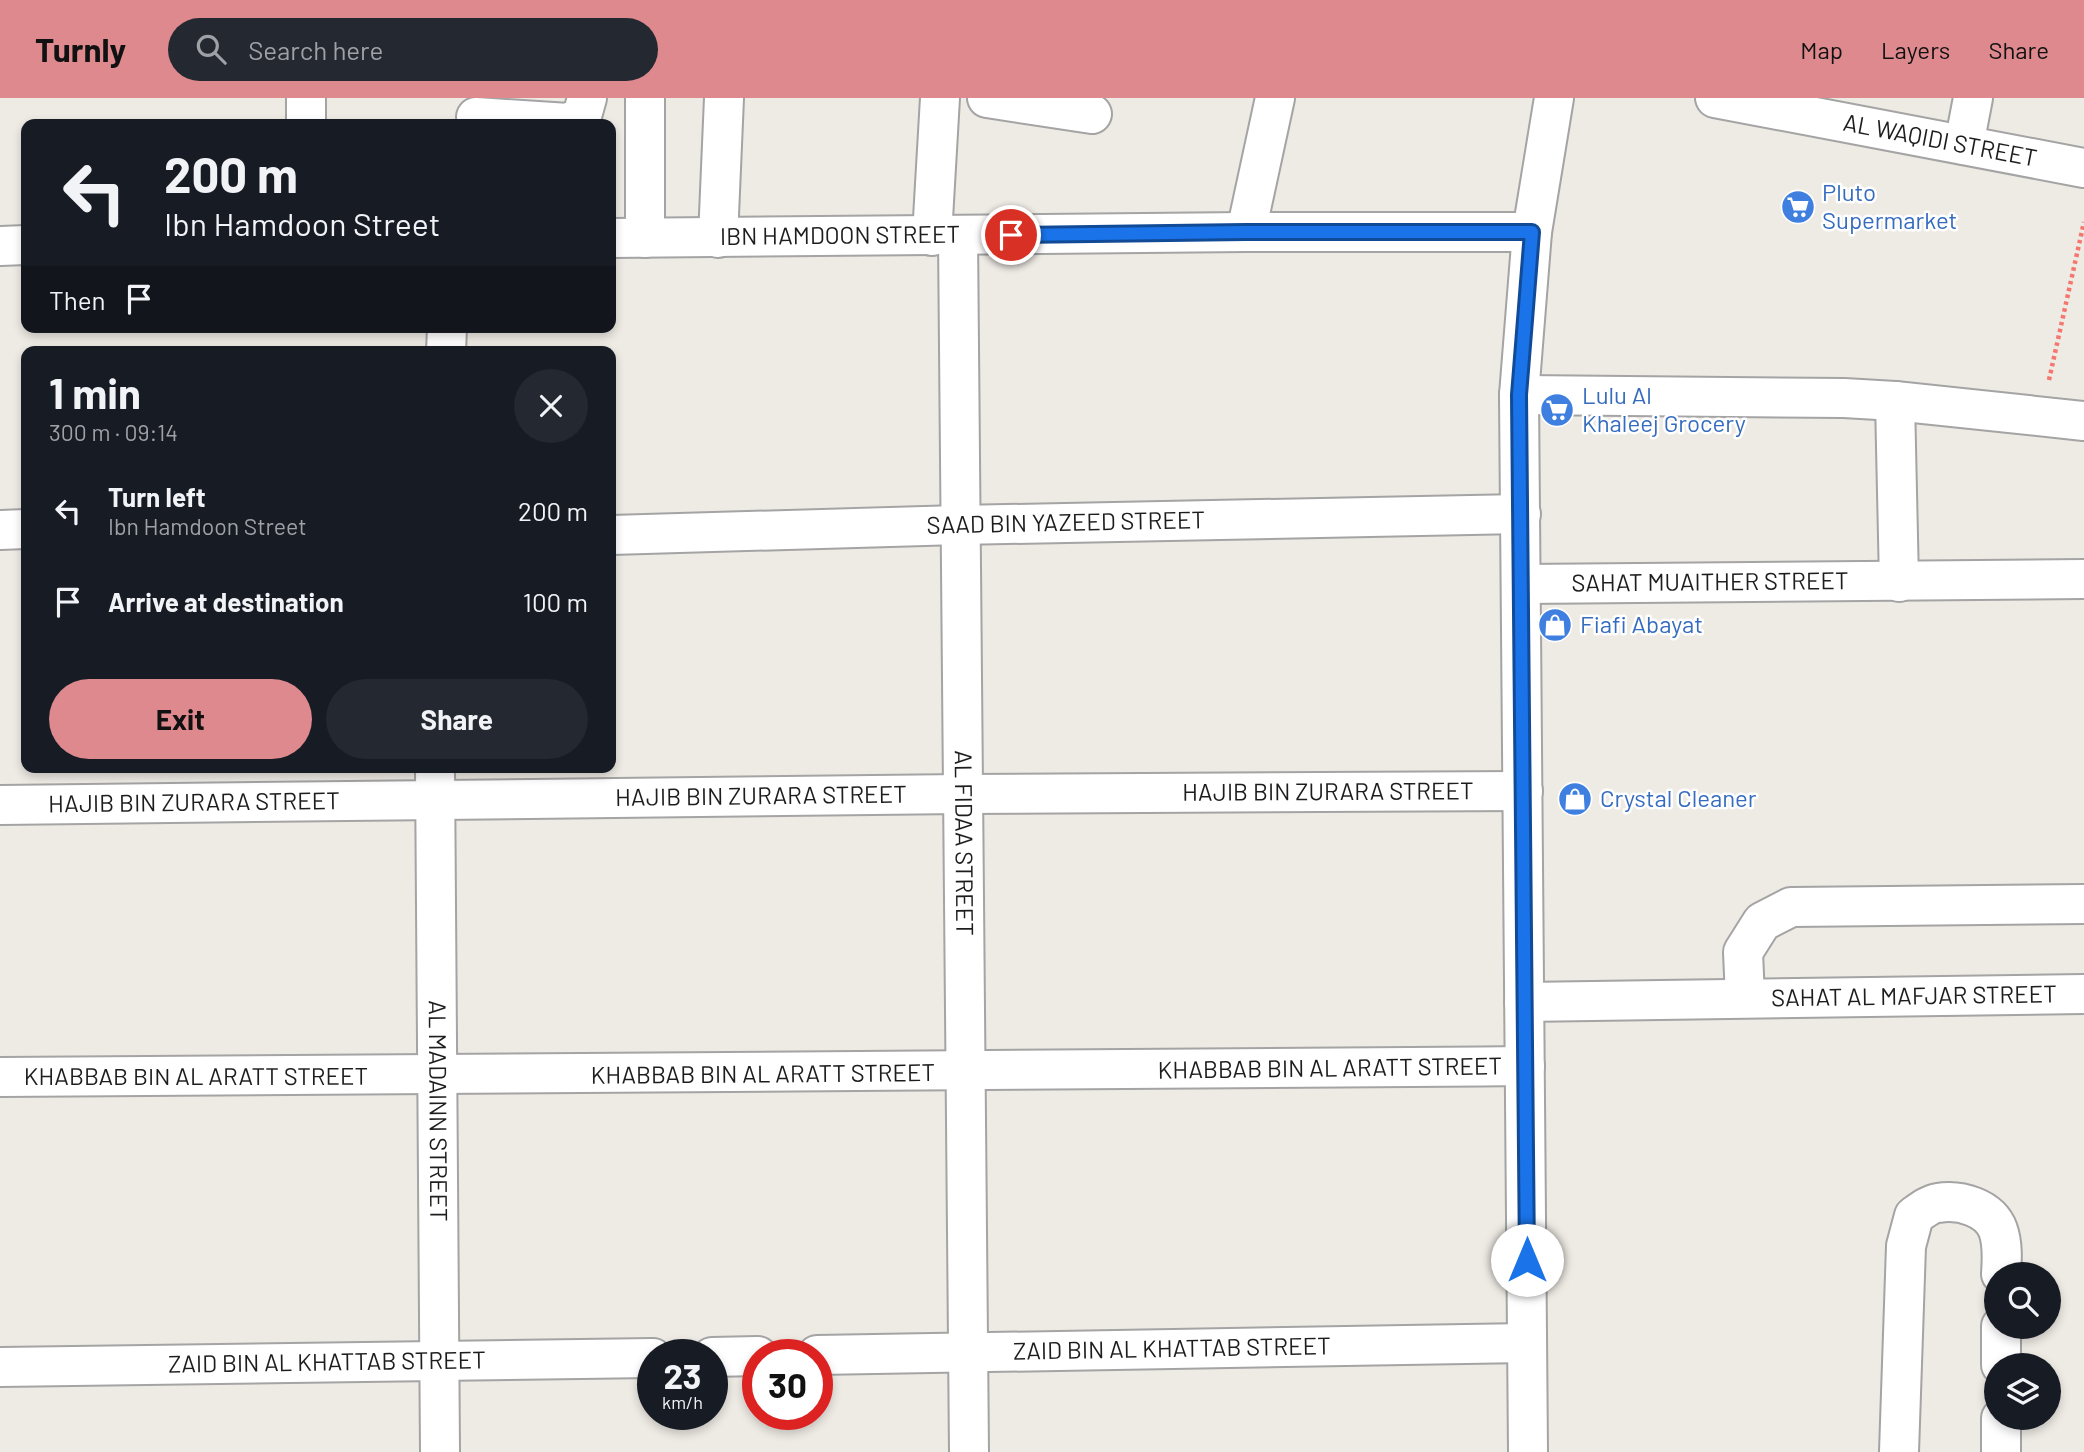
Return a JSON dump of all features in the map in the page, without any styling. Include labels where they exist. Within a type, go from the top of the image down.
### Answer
[{"type":"street","points":[[306,98],[306,119]]},
{"type":"street","points":[[576,119],[582,116],[587,98]]},
{"type":"street","points":[[628,238],[645,98]]},
{"type":"street","points":[[718,237],[724,98]]},
{"type":"street","name":"AL FIDAA STREET","points":[[940,98],[959,525],[969,1452]]},
{"type":"street","points":[[987,98],[1092,114]]},
{"type":"street","points":[[1258,232],[1275,98]]},
{"type":"street","points":[[1258,232],[1296,98]]},
{"type":"street","points":[[1528,1452],[1519,395],[1532,232],[1554,98]]},
{"type":"street","name":"AL WAQIDI STREET","points":[[1715,98],[2084,168]]},
{"type":"street","points":[[1964,145],[1973,98]]},
{"type":"street","points":[[476,113],[531,119]]},
{"type":"street","name":"IBN HAMDOON STREET","points":[[628,238],[1532,232]]},
{"type":"street","points":[[0,246],[21,245]]},
{"type":"street","points":[[1519,395],[1895,401],[2084,421]]},
{"type":"street","points":[[1895,401],[1899,582]]},
{"type":"street","name":"SAAD BIN YAZEED STREET","points":[[616,535],[1521,514]]},
{"type":"street","points":[[0,530],[21,528]]},
{"type":"street","name":"SAHAT MUAITHER STREET","points":[[1521,583],[2084,579]]},
{"type":"street","name":"HAJIB BIN ZURARA STREET","points":[[0,805],[435,785],[962,794],[1523,791]]},
{"type":"street","name":"AL MADAINN STREET","points":[[435,785],[440,1452]]},
{"type":"street","name":"SAHAT AL MAFJAR STREET","points":[[1745,999],[1743,952],[1762,922],[1791,907],[2084,904]]},
{"type":"street","name":"SAHAT AL MAFJAR STREET","points":[[1524,1002],[2084,994]]},
{"type":"street","name":"KHABBAB BIN AL ARATT STREET","points":[[0,1077],[437,1078],[1525,1066]]},
{"type":"street","points":[[1899,1452],[1906,1245],[1914,1216],[1936,1203],[1958,1202],[1984,1211],[1998,1229],[2001,1262]]},
{"type":"street","name":"ZAID BIN AL KHATTAB STREET","points":[[833,1355],[1527,1343]]},
{"type":"street","name":"ZAID BIN AL KHATTAB STREET","points":[[0,1367],[637,1358]]},
{"type":"street","points":[[2001,1430],[2001,1452]]},
{"type":"path","points":[[2041,415],[2084,222]]},
{"type":"place","name":"Pluto Supermarket","points":[[1798,207]]},
{"type":"place","name":"Lulu Al Khaleej Grocery","points":[[1557,410]]},
{"type":"place","name":"Fiafi Abayat","points":[[1555,625]]},
{"type":"place","name":"Crystal Cleaner","points":[[1575,799]]},
{"type":"route","points":[[1011,235],[1532,232],[1519,395],[1527,1260]]}]
